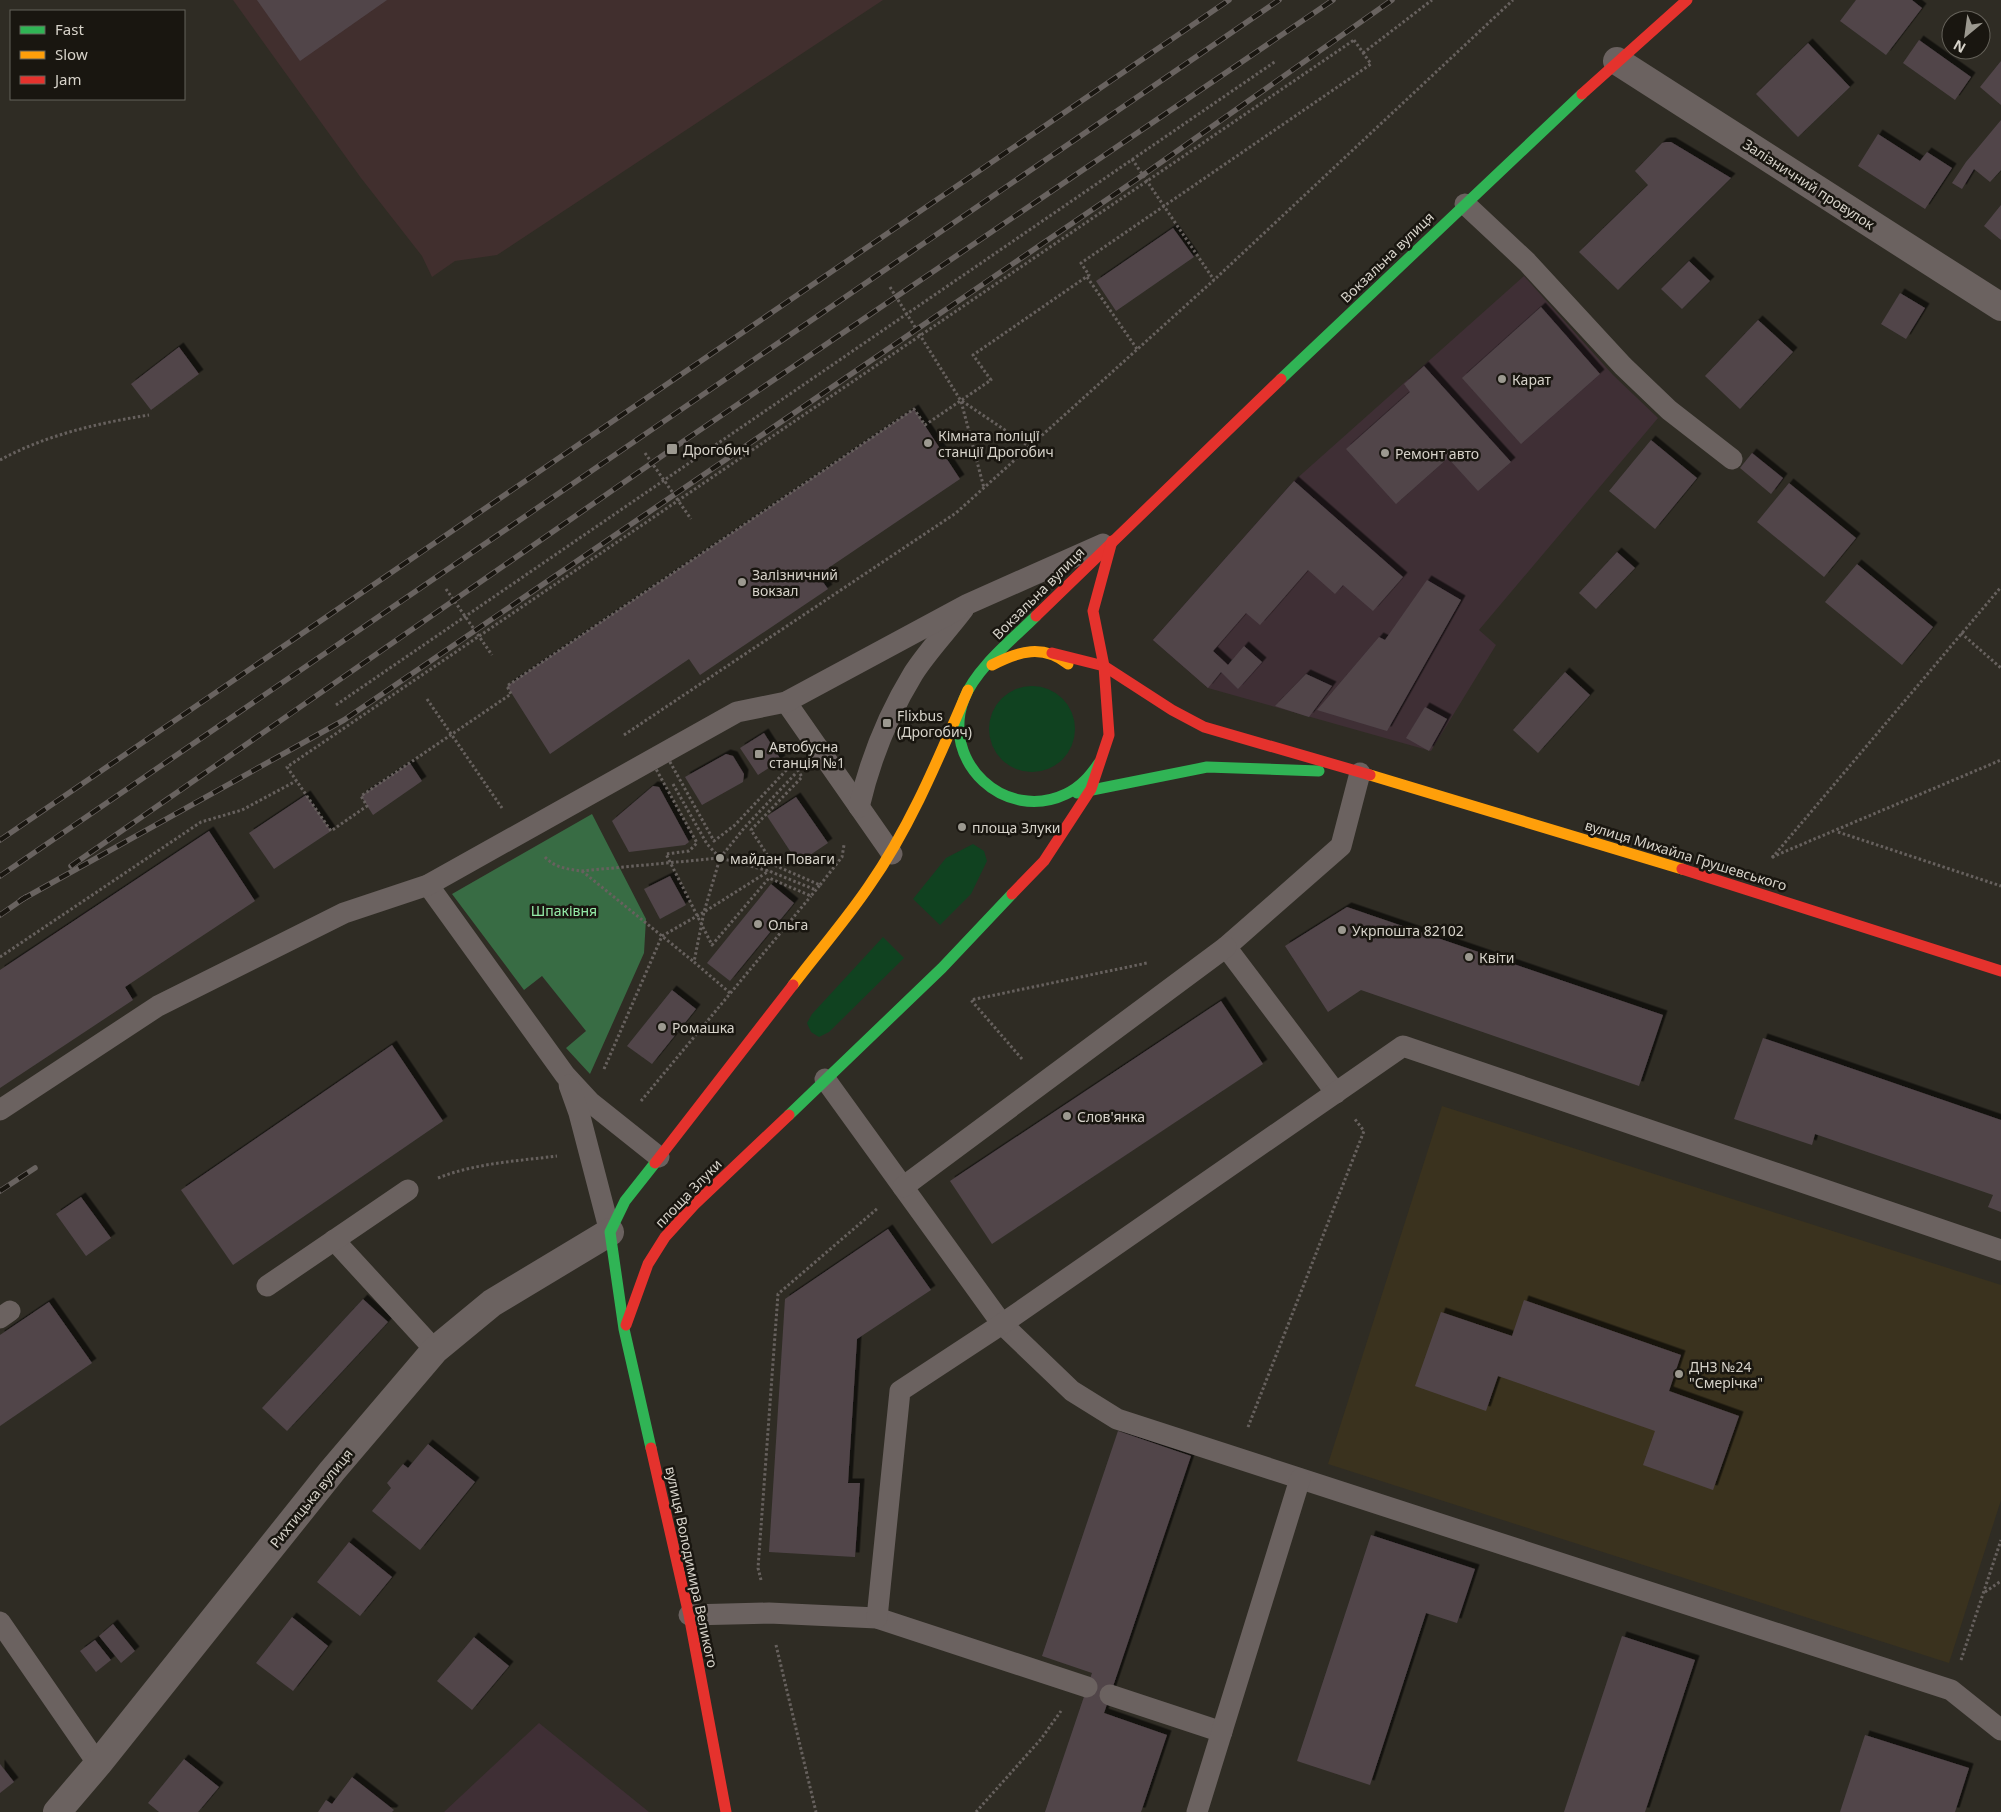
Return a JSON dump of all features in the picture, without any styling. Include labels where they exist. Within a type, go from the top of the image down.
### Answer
[{"type":"street","name":"Вокзальна вулиця","points":[[986,668],[1112,540],[1617,61],[1687,0]]},
{"type":"street","name":"Залізничний провулок","points":[[1617,61],[2001,307]]},
{"type":"street","name":"Вокзальна вулиця","points":[[1106,706],[1104,666],[1093,611],[1112,540]]},
{"type":"street","name":"вулиця Михайла Грушевського","points":[[1052,653],[1104,666],[1172,710],[1204,727],[1515,818],[1748,889],[2001,972]]},
{"type":"street","points":[[624,1329],[610,1232],[625,1201],[869,887],[892,854],[937,761],[968,690],[986,668],[1012,654],[1052,653],[1084,674]]},
{"type":"street","points":[[968,690],[960,712],[959,735],[965,758],[979,778],[997,792],[1025,801],[1054,799],[1080,786],[1099,763],[1109,736],[1106,706],[1095,690]]},
{"type":"street","name":"площа Злуки","points":[[624,1329],[648,1264],[664,1237],[694,1205],[942,968],[1044,861],[1091,789],[1099,763]]},
{"type":"street","name":"вулиця Михайла Грушевського","points":[[1054,799],[1091,789],[1206,767],[1360,773]]},
{"type":"street","name":"Рихтицька вулиця","points":[[56,1812],[98,1764],[332,1471],[435,1350],[492,1303],[610,1232]]},
{"type":"street","name":"вулиця Володимира Великого","points":[[624,1329],[689,1615],[726,1812]]},
{"type":"lane","points":[[1465,204],[1527,262],[1623,366],[1670,410],[1732,459]]},
{"type":"lane","points":[[0,1110],[158,1006],[344,913],[428,885],[522,832],[659,759],[737,712],[786,702],[968,604],[1112,540]]},
{"type":"lane","points":[[859,807],[866,778],[887,723],[913,673],[968,604]]},
{"type":"lane","points":[[786,702],[892,854]]},
{"type":"lane","points":[[903,1187],[1226,947],[1341,846],[1360,773]]},
{"type":"lane","points":[[428,885],[565,1075],[590,1102],[660,1157]]},
{"type":"lane","points":[[1226,947],[1336,1093]]},
{"type":"lane","points":[[877,1618],[900,1392],[1002,1324],[1403,1046],[2001,1250]]},
{"type":"lane","points":[[565,1075],[579,1112],[610,1232]]},
{"type":"lane","points":[[825,1079],[1002,1324],[1072,1391],[1117,1419],[1951,1690],[2001,1730]]},
{"type":"lane","points":[[266,1286],[408,1190]]},
{"type":"lane","points":[[334,1240],[435,1350]]},
{"type":"lane","points":[[1197,1812],[1300,1479]]},
{"type":"lane","points":[[689,1615],[769,1613],[877,1618],[1084,1686]]},
{"type":"lane","points":[[0,1622],[98,1764]]},
{"type":"lane","points":[[1110,1695],[1222,1732]]},
{"type":"path","points":[[1363,53],[1432,0]]},
{"type":"path","points":[[621,737],[956,513],[1214,280],[1513,0]]},
{"type":"path","points":[[1354,40],[1363,53],[1372,64],[1081,263],[1090,275],[973,355],[991,380],[925,425],[914,409],[507,686],[512,694],[361,796],[367,806],[331,831],[287,767],[1354,40]]},
{"type":"path","points":[[336,705],[1276,60]]},
{"type":"path","points":[[1132,159],[1214,280]]},
{"type":"path","points":[[1087,277],[1137,350]]},
{"type":"path","points":[[890,287],[961,400],[984,488]]},
{"type":"path","points":[[961,400],[1030,447]]},
{"type":"path","points":[[0,460],[25,447],[103,422],[149,415]]},
{"type":"path","points":[[645,454],[691,519]]},
{"type":"path","points":[[2001,587],[1772,858],[2001,760]]},
{"type":"path","points":[[446,589],[492,654]]},
{"type":"path","points":[[1961,634],[2001,668]]},
{"type":"path","points":[[427,699],[506,813],[551,863],[581,871],[720,858],[769,871],[816,890]]},
{"type":"path","points":[[659,759],[714,841],[735,825],[793,763],[802,776],[751,830],[774,865],[820,885]]},
{"type":"path","points":[[659,759],[697,843],[689,851],[666,854],[712,945],[769,878],[811,896]]},
{"type":"path","points":[[694,962],[704,912],[720,858],[744,827],[798,770]]},
{"type":"path","points":[[0,956],[201,822],[242,810],[296,781]]},
{"type":"path","points":[[671,781],[707,844],[720,858]]},
{"type":"path","points":[[1837,831],[2001,886]]},
{"type":"path","points":[[621,1127],[842,857],[844,848],[842,838]]},
{"type":"path","points":[[581,871],[730,993]]},
{"type":"path","points":[[590,1102],[662,936],[769,871]]},
{"type":"path","points":[[1044,1084],[971,1000],[1150,963]]},
{"type":"path","points":[[1236,1458],[1364,1131],[1336,1093]]},
{"type":"path","points":[[408,1190],[454,1172],[495,1164],[590,1152]]},
{"type":"path","points":[[816,1812],[758,1568],[778,1294],[903,1187]]},
{"type":"path","points":[[1951,1690],[2001,1540]]},
{"type":"path","points":[[1984,1592],[2001,1581]]},
{"type":"path","points":[[976,1812],[1084,1686]]},
{"type":"shaded area","points":[[233,0],[883,0],[497,255],[455,261],[432,277],[422,256],[361,178]]},
{"type":"shaded area","points":[[1524,276],[1613,375],[1658,418],[1479,630],[1496,645],[1431,751],[1208,688],[1153,640],[1294,481]]},
{"type":"shaded area","name":"ДНЗ №24 \"Смерічка\"","points":[[1442,1106],[2001,1285],[2001,1500],[1949,1663],[1328,1464]]},
{"type":"shaded area","points":[[539,1723],[649,1812],[444,1812]]},
{"type":"green space","points":[[1032,686],[1049,689],[1063,698],[1072,712],[1075,729],[1072,746],[1063,760],[1049,769],[1032,772],[1015,769],[1001,760],[992,746],[989,729],[992,712],[1001,698],[1015,689]]},
{"type":"green space","name":"Шпаківня","points":[[592,814],[646,919],[644,953],[590,1074],[566,1048],[586,1031],[542,976],[524,990],[452,894]]},
{"type":"green space","points":[[973,844],[984,851],[987,861],[971,894],[940,925],[913,899],[946,858]]},
{"type":"green space","points":[[883,937],[904,958],[829,1032],[819,1037],[811,1032],[807,1023],[812,1014]]},
{"type":"building","points":[[257,0],[387,0],[300,61]]},
{"type":"building","points":[[1856,0],[1912,0],[1922,8],[1886,55],[1840,21]]},
{"type":"building","points":[[1919,40],[1941,56],[1941,60],[1947,60],[1971,77],[1955,100],[1903,63]]},
{"type":"building","points":[[1808,43],[1850,87],[1798,137],[1756,94]]},
{"type":"building","points":[[2001,61],[2001,105],[1980,87]]},
{"type":"building","points":[[2001,120],[2001,170],[1990,182],[1974,169],[1962,189],[1952,183],[1966,162]]},
{"type":"building","points":[[1878,134],[1920,161],[1927,152],[1952,168],[1925,209],[1858,166]]},
{"type":"building","points":[[1671,142],[1731,178],[1618,290],[1579,252],[1648,185],[1635,171],[1662,143]]},
{"type":"building","points":[[2001,205],[2001,240],[1984,226]]},
{"type":"building","points":[[1173,228],[1194,257],[1116,311],[1096,281]]},
{"type":"building","points":[[1689,261],[1710,281],[1682,309],[1661,289]]},
{"type":"building","points":[[1900,293],[1925,308],[1906,339],[1881,324]]},
{"type":"building","points":[[1541,307],[1600,374],[1521,444],[1462,378]]},
{"type":"building","points":[[1758,320],[1793,352],[1740,409],[1705,376]]},
{"type":"building","points":[[179,347],[199,374],[151,410],[131,384]]},
{"type":"building","points":[[1424,366],[1511,462],[1478,491],[1448,458],[1396,504],[1346,449],[1410,392],[1404,384]]},
{"type":"building","name":"Залізничний вокзал","points":[[914,409],[960,479],[818,575],[828,589],[700,675],[689,659],[550,754],[507,686]]},
{"type":"building","points":[[1651,440],[1697,478],[1655,529],[1609,491]]},
{"type":"building","points":[[1752,453],[1783,478],[1771,494],[1740,468]]},
{"type":"building","points":[[1294,481],[1403,577],[1373,611],[1343,585],[1335,594],[1308,570],[1260,625],[1246,613],[1213,651],[1228,665],[1244,646],[1262,662],[1238,689],[1221,672],[1208,688],[1153,640]]},
{"type":"building","points":[[1789,483],[1856,538],[1824,577],[1757,522]]},
{"type":"building","points":[[1617,552],[1635,568],[1596,609],[1579,593]]},
{"type":"building","points":[[1857,564],[1933,627],[1902,665],[1825,602]]},
{"type":"building","points":[[1427,580],[1461,600],[1387,731],[1317,710],[1379,637],[1385,640]]},
{"type":"building","points":[[1565,672],[1590,695],[1538,753],[1513,730]]},
{"type":"building","points":[[1306,674],[1332,686],[1309,717],[1275,706]]},
{"type":"building","points":[[1425,707],[1447,719],[1429,751],[1406,738]]},
{"type":"building","points":[[764,733],[781,760],[758,775],[740,748]]},
{"type":"building","points":[[726,754],[733,756],[744,774],[743,782],[702,805],[685,777]]},
{"type":"building","points":[[410,763],[422,781],[373,815],[361,796]]},
{"type":"building","points":[[653,786],[659,787],[689,842],[685,845],[629,852],[612,821]]},
{"type":"building","points":[[306,795],[331,831],[274,869],[249,833]]},
{"type":"building","points":[[796,797],[828,843],[798,863],[767,816]]},
{"type":"building","points":[[209,831],[255,901],[125,987],[133,1000],[0,1088],[0,970]]},
{"type":"building","points":[[670,876],[686,905],[660,919],[644,889]]},
{"type":"building","name":"Ольга","points":[[771,884],[794,903],[730,981],[707,963]]},
{"type":"building","points":[[1347,907],[1663,1015],[1639,1086],[1361,990],[1328,1012],[1285,946]]},
{"type":"building","name":"Ромашка","points":[[672,990],[696,1009],[652,1064],[627,1046]]},
{"type":"building","points":[[1221,1001],[1263,1064],[992,1244],[950,1181]]},
{"type":"building","points":[[1763,1038],[2001,1120],[2001,1212],[1988,1207],[1993,1195],[1815,1134],[1812,1145],[1734,1119]]},
{"type":"building","points":[[392,1045],[443,1121],[233,1265],[181,1190]]},
{"type":"building","points":[[81,1197],[111,1238],[86,1256],[56,1214]]},
{"type":"building","points":[[888,1229],[931,1290],[857,1339],[848,1483],[860,1483],[855,1557],[769,1552],[785,1299]]},
{"type":"building","points":[[363,1299],[388,1322],[287,1431],[262,1408]]},
{"type":"building","points":[[1524,1300],[1681,1355],[1669,1391],[1739,1416],[1713,1490],[1643,1465],[1655,1431],[1498,1376],[1486,1411],[1415,1386],[1441,1312],[1512,1336]]},
{"type":"building","points":[[49,1302],[92,1363],[0,1426],[0,1335]]},
{"type":"building","points":[[1118,1431],[1191,1456],[1104,1713],[1167,1735],[1141,1812],[1045,1812],[1092,1673],[1042,1656]]},
{"type":"building","points":[[428,1444],[475,1482],[420,1550],[372,1511],[391,1488],[387,1483],[403,1464],[408,1468]]},
{"type":"building","points":[[1371,1535],[1475,1569],[1457,1623],[1426,1613],[1370,1785],[1297,1761]]},
{"type":"building","points":[[349,1542],[392,1577],[360,1616],[317,1582]]},
{"type":"building","points":[[292,1617],[328,1646],[293,1691],[256,1663]]},
{"type":"building","points":[[113,1624],[135,1651],[121,1663],[99,1636]]},
{"type":"building","points":[[1622,1636],[1695,1660],[1645,1812],[1564,1812]]},
{"type":"building","points":[[474,1637],[509,1666],[472,1710],[437,1681]]},
{"type":"building","points":[[95,1640],[111,1660],[96,1672],[80,1651]]},
{"type":"building","points":[[1865,1735],[1969,1768],[1955,1812],[1840,1812]]},
{"type":"building","points":[[184,1759],[219,1787],[198,1812],[159,1812],[148,1803]]},
{"type":"building","points":[[0,1764],[14,1782],[0,1793]]},
{"type":"building","points":[[352,1777],[394,1810],[392,1812],[318,1812],[326,1800],[332,1804]]},
{"type":"railway","points":[[0,840],[1229,0]]},
{"type":"railway","points":[[0,876],[1279,0]]},
{"type":"railway","points":[[71,866],[672,449],[1333,0]]},
{"type":"railway","points":[[21,900],[344,720],[1143,175],[1392,0]]},
{"type":"railway","points":[[0,915],[26,897]]},
{"type":"railway","points":[[0,1191],[35,1168]]},
{"type":"traffic: fast","points":[[1281,379],[1582,94]]},
{"type":"traffic: fast","points":[[1036,616],[986,665],[970,687],[964,699],[959,722],[961,744],[970,764],[983,781],[1001,793],[1021,800],[1043,801],[1066,794],[1081,785],[1099,763]]},
{"type":"traffic: fast","points":[[1077,793],[1207,767],[1319,771]]},
{"type":"traffic: fast","points":[[789,1115],[942,968],[1012,894]]},
{"type":"traffic: fast","points":[[651,1448],[624,1329],[610,1232],[625,1201],[655,1163]]},
{"type":"traffic: slow","points":[[992,665],[1012,656],[1031,652],[1049,654],[1068,664]]},
{"type":"traffic: slow","points":[[793,985],[851,911],[884,863],[923,791],[968,690]]},
{"type":"traffic: slow","points":[[1370,775],[1682,869]]},
{"type":"traffic: jam","points":[[1582,94],[1687,0]]},
{"type":"traffic: jam","points":[[1036,616],[1281,379]]},
{"type":"traffic: jam","points":[[1012,894],[1044,861],[1091,789],[1109,735],[1104,666],[1093,611],[1112,541]]},
{"type":"traffic: jam","points":[[1052,653],[1104,666],[1172,710],[1204,727],[1370,775]]},
{"type":"traffic: jam","points":[[1682,869],[2001,971]]},
{"type":"traffic: jam","points":[[655,1163],[793,985]]},
{"type":"traffic: jam","points":[[626,1325],[648,1264],[665,1237],[694,1205],[789,1115]]},
{"type":"traffic: jam","points":[[651,1448],[689,1615],[726,1812]]},
{"type":"place","name":"Карат","points":[[1502,379]]},
{"type":"place","name":"Кімната поліції станції Дрогобич","points":[[928,443]]},
{"type":"place","name":"Дрогобич","points":[[672,449]]},
{"type":"place","name":"Ремонт авто","points":[[1385,453]]},
{"type":"place","name":"Залізничний вокзал","points":[[742,582]]},
{"type":"place","name":"Flixbus (Дрогобич)","points":[[887,723]]},
{"type":"place","name":"Автобусна станція №1","points":[[759,754]]},
{"type":"place","name":"площа Злуки","points":[[962,827]]},
{"type":"place","name":"майдан Поваги","points":[[720,858]]},
{"type":"place","name":"Ольга","points":[[758,924]]},
{"type":"place","name":"Укрпошта 82102","points":[[1342,930]]},
{"type":"place","name":"Квіти","points":[[1469,957]]},
{"type":"place","name":"Ромашка","points":[[662,1027]]},
{"type":"place","name":"Слов'янка","points":[[1067,1116]]},
{"type":"place","name":"ДНЗ №24 \"Смерічка\"","points":[[1679,1374]]}]
